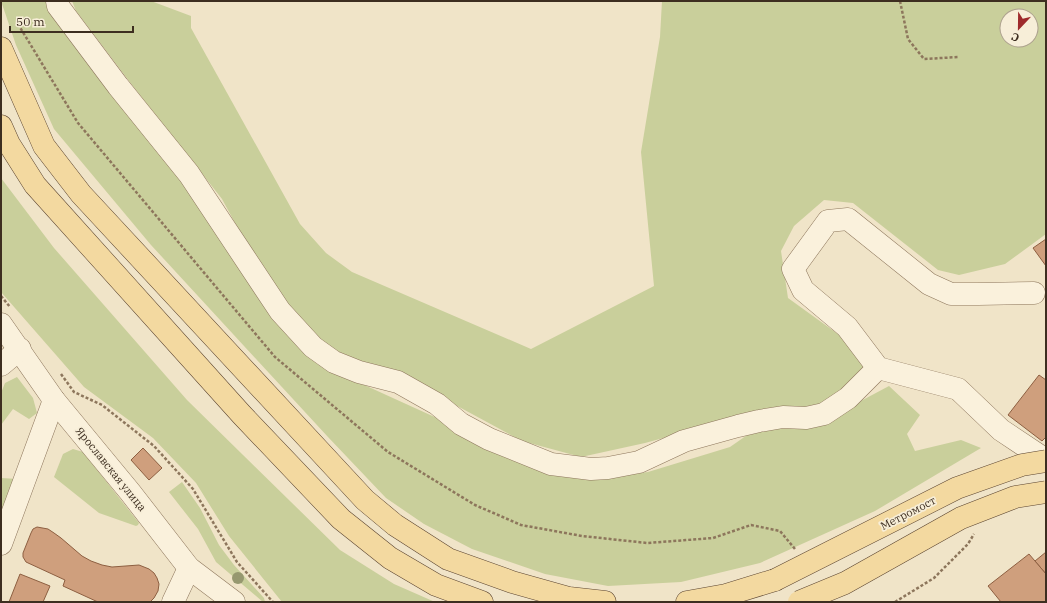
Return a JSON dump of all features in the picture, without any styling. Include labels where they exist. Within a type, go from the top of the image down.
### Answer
[{"type":"main road","points":[[1,48],[44,146],[82,194],[365,500],[395,525],[448,559],[512,582],[569,598],[605,602]]},
{"type":"main road","points":[[1,126],[9,144],[35,185],[242,415],[341,519],[390,558],[436,585],[482,602]]},
{"type":"main road","name":"Метромост","points":[[687,602],[726,595],[775,580],[957,488],[1022,465],[1046,460]]},
{"type":"main road","points":[[799,602],[845,583],[961,518],[1015,497],[1046,492]]},
{"type":"street","points":[[57,1],[58,6],[118,86],[189,174],[280,310],[313,348],[334,362],[359,372],[398,382],[437,404],[461,424],[489,439],[551,464],[591,469],[608,468],[639,462],[684,441],[738,426],[783,417],[806,418],[824,414],[848,398],[878,368]]},
{"type":"street","points":[[1034,293],[951,294],[929,284],[848,219],[828,221],[793,269],[803,290],[847,327],[878,368],[958,389],[1001,430],[1046,460]]},
{"type":"street","name":"Ярославская улица","points":[[6,316],[20,349],[54,400],[130,492],[188,568],[234,602]]},
{"type":"street","points":[[1,365],[20,349]]},
{"type":"street","points":[[1,544],[54,400]]},
{"type":"street","points":[[172,602],[188,568]]},
{"type":"path","points":[[900,1],[908,38],[924,59],[959,57]]},
{"type":"path","points":[[1,296],[6,316]]},
{"type":"path","points":[[61,373],[74,392],[102,405],[154,446],[193,489],[237,562],[272,602]]},
{"type":"green space","points":[[1,1],[46,1],[216,228],[262,300],[316,363],[450,424],[516,459],[587,480],[648,472],[730,447],[753,431],[827,419],[889,386],[920,415],[907,434],[915,451],[961,440],[981,448],[875,511],[760,563],[681,582],[608,586],[545,574],[472,549],[424,524],[386,498],[151,245],[54,129],[16,45]]},
{"type":"green space","points":[[72,1],[151,1],[191,16],[191,28],[300,224],[326,253],[352,272],[531,349],[654,286],[641,152],[660,37],[662,1],[1046,1],[1046,234],[1005,264],[959,275],[938,270],[853,203],[824,200],[794,226],[781,251],[788,298],[878,363],[855,382],[814,409],[740,417],[645,443],[581,457],[522,441],[411,381],[360,365],[314,338],[265,278],[222,199],[76,11]]},
{"type":"green space","points":[[1,178],[54,248],[187,400],[340,550],[394,584],[435,602],[282,602],[229,536],[196,483],[153,438],[84,387],[1,292]]},
{"type":"green space","points":[[17,377],[33,398],[37,413],[29,419],[13,409],[1,425],[1,393],[5,383]]},
{"type":"green space","points":[[73,449],[83,452],[139,523],[138,525],[136,526],[99,513],[54,477],[63,454]]},
{"type":"green space","points":[[1,478],[18,479],[1,528]]},
{"type":"green space","points":[[182,482],[200,508],[219,545],[234,565],[264,598],[265,602],[263,602],[216,562],[198,529],[169,492]]},
{"type":"building","points":[[1046,239],[1046,266],[1033,248]]},
{"type":"building","points":[[1039,375],[1046,380],[1046,437],[1042,441],[1008,415]]},
{"type":"building","points":[[143,448],[162,468],[149,480],[131,460]]},
{"type":"building","points":[[37,527],[48,529],[82,556],[91,561],[112,567],[139,565],[149,569],[157,578],[159,584],[158,591],[150,602],[98,602],[63,586],[65,580],[26,562],[23,557],[23,553],[31,533],[33,529]]},
{"type":"building","points":[[1046,552],[1046,574],[1035,561]]},
{"type":"building","points":[[1029,554],[1046,574],[1046,602],[1001,602],[988,586]]},
{"type":"building","points":[[20,574],[50,586],[43,602],[9,602]]}]
